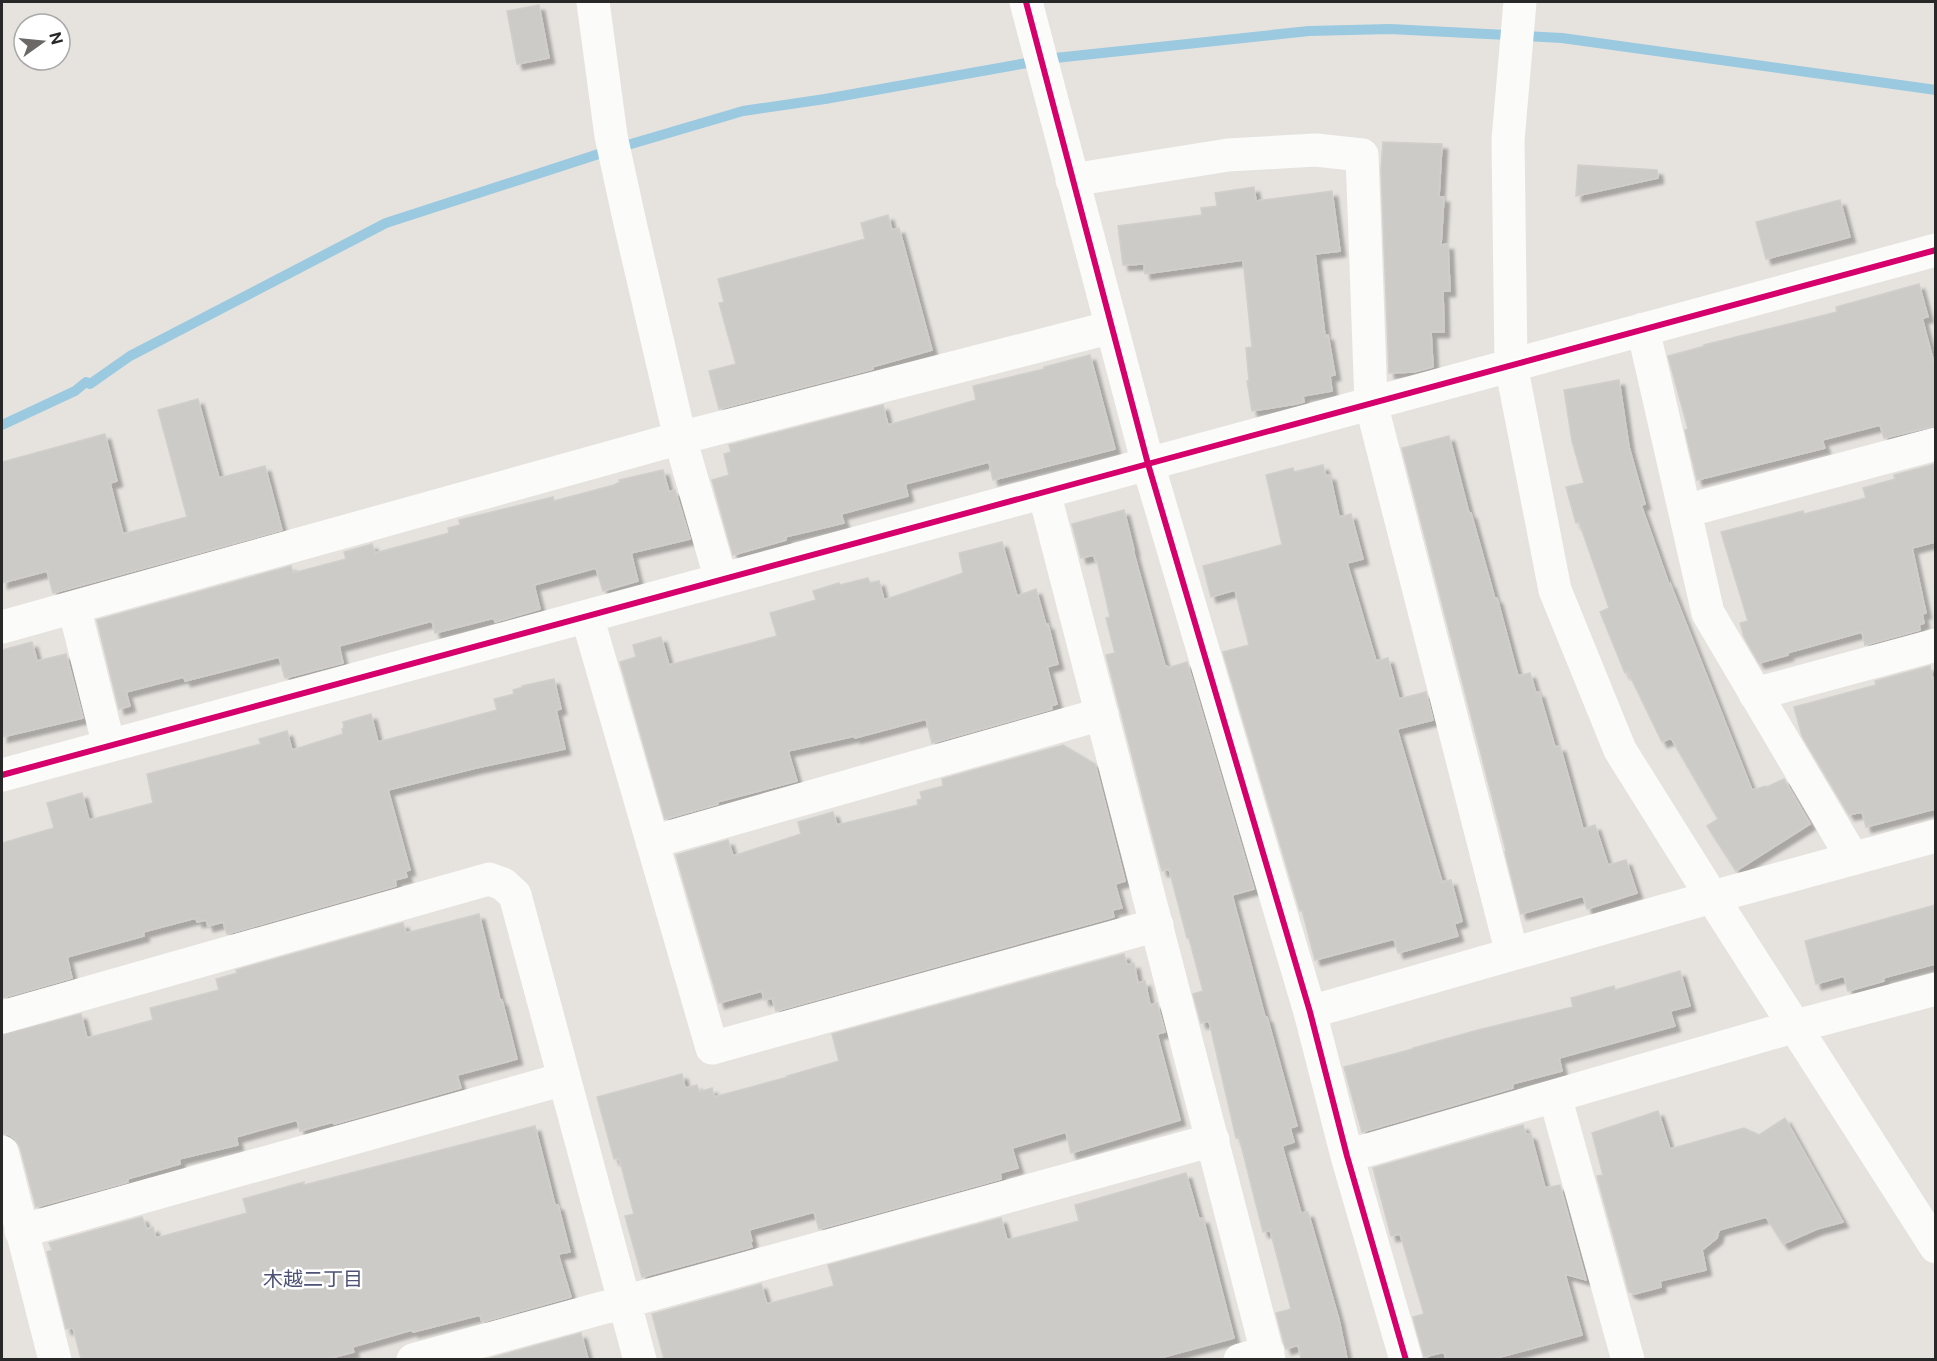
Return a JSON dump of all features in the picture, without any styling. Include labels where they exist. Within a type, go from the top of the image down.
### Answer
[{"type":"street","points":[[593,2],[611,136],[630,223],[680,438],[721,580]]},
{"type":"street","points":[[1520,2],[1508,140],[1511,365],[1555,590],[1620,750],[1935,1247]]},
{"type":"street","points":[[1027,7],[1148,464],[1310,1012],[1347,1156],[1406,1359]]},
{"type":"street","points":[[1072,180],[1228,155],[1316,150],[1362,155],[1371,403],[1512,954]]},
{"type":"street","points":[[2,775],[1935,250]]},
{"type":"street","points":[[2,627],[680,438],[1112,327]]},
{"type":"street","points":[[1643,329],[1708,613],[1853,859]]},
{"type":"street","points":[[1685,511],[1935,444]]},
{"type":"street","points":[[1044,492],[1213,1140],[1259,1357]]},
{"type":"street","points":[[74,607],[109,746]]},
{"type":"street","points":[[587,616],[712,1048],[1157,925]]},
{"type":"street","points":[[1755,694],[1935,645]]},
{"type":"street","points":[[652,842],[1102,714]]},
{"type":"street","points":[[1310,1012],[1935,836]]},
{"type":"street","points":[[2,1017],[489,879],[502,884],[514,895],[640,1359]]},
{"type":"street","points":[[1347,1156],[1796,1026],[1935,989]]},
{"type":"street","points":[[21,1231],[564,1079]]},
{"type":"street","points":[[1555,1096],[1628,1359]]},
{"type":"street","points":[[413,1359],[1213,1140]]},
{"type":"street","points":[[2,1152],[55,1359]]},
{"type":"building","points":[[539,5],[549,58],[517,64],[507,11]]},
{"type":"building","points":[[1383,142],[1442,144],[1439,197],[1444,197],[1441,245],[1448,244],[1450,291],[1443,291],[1444,332],[1431,332],[1433,367],[1414,372],[1389,373],[1381,170]]},
{"type":"building","points":[[1578,165],[1657,170],[1658,178],[1576,196]]},
{"type":"building","points":[[1254,187],[1256,201],[1332,191],[1340,251],[1315,254],[1325,336],[1328,335],[1335,375],[1330,376],[1332,391],[1303,396],[1304,402],[1296,404],[1252,411],[1247,381],[1249,381],[1246,348],[1252,347],[1243,260],[1145,274],[1144,264],[1123,265],[1118,226],[1202,215],[1201,208],[1217,206],[1215,193]]},
{"type":"building","points":[[1840,200],[1850,237],[1766,259],[1756,222]]},
{"type":"building","points":[[888,215],[892,230],[899,228],[932,350],[872,367],[873,369],[719,409],[709,371],[736,364],[719,303],[724,302],[718,279],[865,239],[861,223]]},
{"type":"building","points":[[1919,284],[1928,317],[1922,318],[1935,367],[1935,426],[1884,438],[1880,425],[1822,440],[1825,448],[1697,480],[1685,430],[1688,429],[1668,356],[1837,312],[1836,307]]},
{"type":"building","points":[[1090,355],[1115,449],[993,480],[989,462],[905,484],[908,496],[841,514],[844,523],[785,537],[786,540],[733,555],[712,480],[729,475],[724,454],[731,452],[729,445],[883,405],[888,425],[976,400],[973,386]]},
{"type":"building","points":[[1619,380],[1629,447],[1645,504],[1641,505],[1669,584],[1752,790],[1767,787],[1784,779],[1810,824],[1736,871],[1707,826],[1718,819],[1671,738],[1662,742],[1628,672],[1625,673],[1600,612],[1609,608],[1579,522],[1576,523],[1566,487],[1584,483],[1572,441],[1564,390]]},
{"type":"building","points":[[198,399],[219,478],[265,466],[282,530],[53,593],[47,571],[2,583],[2,462],[105,434],[117,481],[110,483],[123,534],[187,517],[158,410]]},
{"type":"building","points":[[1449,436],[1469,513],[1471,513],[1495,599],[1497,598],[1518,676],[1530,673],[1536,693],[1539,692],[1555,747],[1560,746],[1583,829],[1595,825],[1608,865],[1626,860],[1637,893],[1587,909],[1583,896],[1521,914],[1402,448]]},
{"type":"building","points":[[1935,464],[1935,542],[1912,548],[1926,613],[1922,614],[1924,623],[1919,625],[1920,630],[1865,645],[1862,632],[1759,663],[1744,637],[1740,623],[1748,621],[1721,532],[1866,498],[1863,488],[1895,479],[1894,475]]},
{"type":"building","points":[[1323,465],[1326,476],[1330,475],[1339,517],[1351,514],[1363,559],[1347,563],[1376,661],[1388,658],[1399,699],[1426,692],[1433,720],[1397,729],[1442,882],[1451,880],[1462,921],[1454,924],[1458,936],[1398,953],[1394,939],[1315,960],[1302,910],[1300,911],[1223,652],[1249,645],[1235,590],[1211,597],[1203,566],[1281,545],[1266,475],[1293,468],[1294,472]]},
{"type":"building","points":[[663,470],[669,492],[675,490],[690,539],[631,553],[638,581],[603,591],[596,568],[534,585],[540,609],[495,622],[494,618],[435,633],[432,621],[339,646],[343,663],[285,678],[279,657],[185,681],[184,677],[126,692],[130,706],[119,709],[97,620],[291,566],[293,573],[346,559],[344,552],[372,544],[375,553],[449,533],[448,528],[460,525],[459,520],[553,497],[554,501],[614,485],[620,482],[619,480]]},
{"type":"building","points":[[1124,510],[1165,666],[1168,668],[1187,662],[1254,889],[1232,895],[1297,1126],[1290,1128],[1294,1142],[1282,1146],[1301,1213],[1308,1212],[1339,1320],[1347,1359],[1301,1359],[1298,1345],[1286,1349],[1276,1313],[1291,1309],[1270,1230],[1263,1232],[1239,1137],[1236,1138],[1209,1021],[1201,1023],[1193,994],[1203,991],[1169,869],[1162,871],[1106,655],[1115,653],[1106,618],[1110,617],[1097,560],[1095,561],[1094,555],[1081,558],[1072,524]]},
{"type":"building","points":[[1002,542],[1017,596],[1036,589],[1046,625],[1048,624],[1058,664],[1047,667],[1057,704],[1051,706],[1052,709],[932,743],[926,719],[855,738],[855,736],[788,751],[797,781],[717,802],[718,804],[665,819],[620,662],[636,657],[633,645],[661,637],[669,665],[777,636],[770,613],[816,600],[813,591],[839,583],[840,585],[868,578],[870,583],[879,581],[884,600],[963,573],[959,553]]},
{"type":"building","points":[[32,642],[37,661],[66,654],[83,718],[2,737],[2,650]]},
{"type":"building","points":[[1930,666],[1935,689],[1935,809],[1866,827],[1862,812],[1849,815],[1802,736],[1794,707],[1876,685],[1875,681]]},
{"type":"building","points":[[554,679],[561,709],[556,710],[565,749],[388,790],[410,870],[405,871],[407,877],[395,880],[396,886],[227,934],[223,922],[208,926],[206,920],[197,922],[196,918],[143,932],[144,936],[67,957],[72,978],[2,998],[2,843],[54,828],[47,803],[82,793],[89,820],[153,803],[147,774],[261,744],[259,739],[287,731],[292,750],[343,734],[343,722],[371,714],[378,742],[497,710],[494,699],[514,694],[513,690],[522,686]]},
{"type":"building","points":[[1063,745],[1095,764],[1125,881],[1115,884],[1122,908],[1112,910],[1114,917],[776,1011],[772,998],[764,1000],[762,991],[719,1003],[676,855],[728,840],[733,856],[801,834],[798,822],[833,812],[837,825],[918,805],[917,800],[922,799],[920,792],[943,786],[942,779]]},
{"type":"building","points":[[1935,905],[1935,964],[1883,978],[1884,981],[1848,991],[1844,976],[1816,984],[1805,941]]},
{"type":"building","points":[[479,914],[517,1059],[457,1075],[461,1088],[334,1124],[333,1122],[300,1131],[297,1120],[236,1137],[238,1145],[179,1159],[180,1164],[127,1179],[128,1182],[36,1207],[20,1147],[15,1139],[8,1134],[2,1134],[2,1035],[81,1014],[87,1038],[153,1020],[150,1008],[219,990],[216,979],[237,973],[236,970],[403,923],[406,933]]},
{"type":"building","points":[[1124,954],[1127,965],[1134,963],[1138,983],[1145,981],[1150,1005],[1157,1003],[1165,1032],[1157,1034],[1180,1120],[1071,1153],[1066,1132],[1012,1148],[1018,1168],[1000,1173],[1001,1179],[819,1229],[814,1212],[749,1230],[752,1247],[642,1277],[625,1216],[634,1214],[619,1158],[614,1159],[597,1097],[682,1074],[685,1088],[697,1085],[699,1092],[712,1088],[714,1097],[788,1077],[839,1061],[832,1034]]},
{"type":"building","points":[[1680,971],[1690,1006],[1670,1011],[1675,1026],[1559,1058],[1562,1071],[1512,1084],[1513,1088],[1362,1132],[1344,1067],[1478,1030],[1573,1007],[1571,998],[1614,986],[1615,990]]},
{"type":"building","points":[[1658,1111],[1670,1149],[1744,1128],[1759,1135],[1785,1118],[1843,1222],[1817,1229],[1783,1244],[1766,1217],[1719,1230],[1717,1238],[1702,1250],[1706,1270],[1660,1281],[1661,1287],[1635,1294],[1629,1292],[1597,1176],[1603,1175],[1592,1133]]},
{"type":"building","points":[[1523,1125],[1525,1133],[1531,1135],[1545,1188],[1560,1185],[1586,1280],[1565,1274],[1582,1335],[1493,1359],[1446,1359],[1444,1352],[1424,1357],[1413,1317],[1424,1314],[1400,1234],[1391,1236],[1373,1168]]},
{"type":"building","points":[[535,1126],[555,1205],[558,1205],[570,1252],[558,1254],[571,1297],[482,1322],[480,1315],[413,1332],[412,1330],[352,1347],[354,1352],[327,1359],[81,1359],[73,1328],[66,1329],[47,1252],[52,1250],[49,1243],[142,1217],[147,1229],[153,1227],[156,1238],[247,1213],[243,1199]]},
{"type":"building","points":[[1186,1173],[1199,1219],[1203,1218],[1234,1338],[1156,1359],[664,1359],[652,1314],[761,1284],[767,1304],[834,1286],[828,1265],[1001,1218],[1007,1240],[1079,1221],[1075,1205]]},
{"type":"building","points":[[581,1333],[588,1359],[491,1358]]},
{"type":"waterway","points":[[2,425],[75,391],[86,382],[90,384],[130,356],[386,223],[614,149],[743,111],[825,99],[1055,58],[1309,31],[1390,29],[1562,38],[1936,90]]},
{"type":"cycle path","points":[[1026,2],[1148,464],[1310,1012],[1347,1156],[1406,1360]]},
{"type":"cycle path","points":[[2,775],[1936,250]]},
{"type":"district","name":"木越二丁目","points":[[313,1279]]}]
